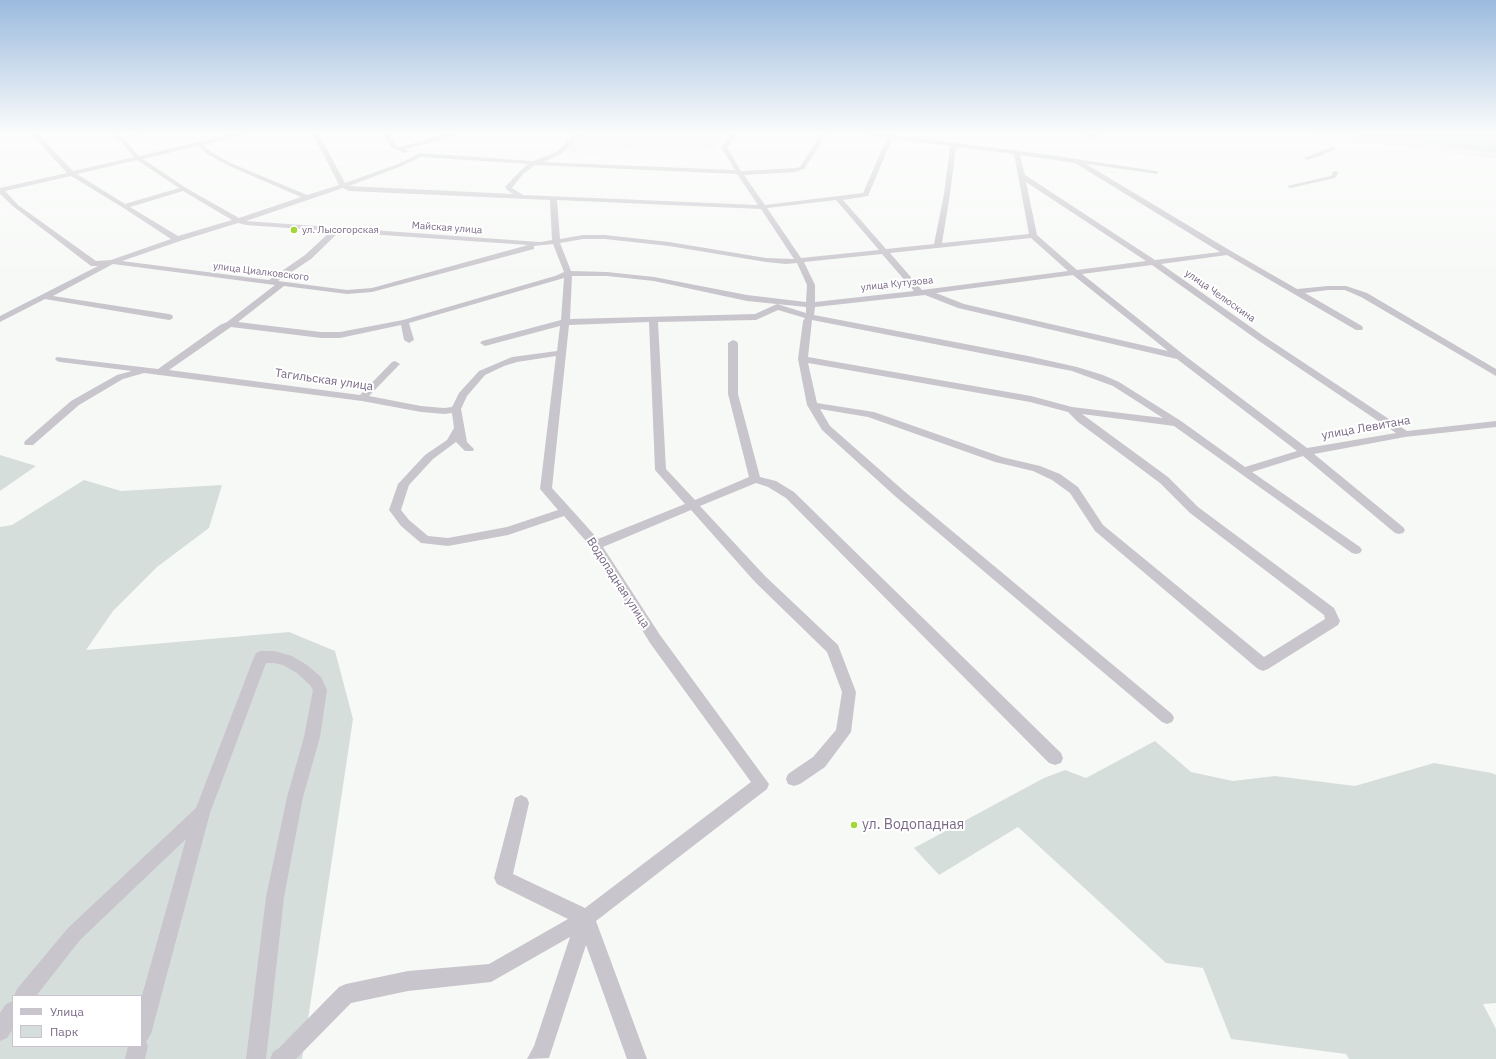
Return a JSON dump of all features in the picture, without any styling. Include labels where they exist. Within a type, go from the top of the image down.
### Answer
[{"type":"street","points":[[0,190],[27,183]]},
{"type":"street","points":[[88,183],[178,239]]},
{"type":"street","points":[[176,183],[238,221]]},
{"type":"street","points":[[275,183],[307,197]]},
{"type":"street","points":[[0,319],[46,297],[112,262],[342,185],[351,183]]},
{"type":"street","points":[[511,183],[508,187],[509,189],[521,196]]},
{"type":"street","points":[[747,183],[800,262],[811,285],[809,305],[810,317],[807,321],[803,359],[812,405],[826,428],[889,484],[1167,718]]},
{"type":"street","points":[[342,185],[349,189],[762,207],[866,195],[871,183]]},
{"type":"street","points":[[938,245],[949,183]]},
{"type":"street","points":[[1024,183],[1032,236],[1075,273],[1181,357],[1305,452],[1399,530]]},
{"type":"street","name":"улица Челюскина","points":[[1033,183],[1153,262],[1262,338],[1405,434]]},
{"type":"street","points":[[1113,183],[1228,253],[1359,328]]},
{"type":"street","points":[[1290,186],[1302,183]]},
{"type":"street","points":[[124,206],[184,189]]},
{"type":"street","name":"улица Циалковского","points":[[0,190],[16,206],[94,264],[112,262],[347,292],[372,290],[540,244]]},
{"type":"street","name":"Водопадная улица","points":[[554,197],[556,241],[568,273],[562,353],[546,489],[596,545],[655,639],[761,784],[586,918]]},
{"type":"street","points":[[838,198],[884,252],[923,292],[961,306],[1181,357]]},
{"type":"street","name":"Майская улица","points":[[238,221],[246,223],[337,230],[540,244],[583,237],[605,237],[669,244],[766,260],[800,262],[938,245],[1032,236]]},
{"type":"street","points":[[269,283],[308,257],[337,230]]},
{"type":"street","name":"улица Кутузова","points":[[568,273],[607,274],[654,279],[747,298],[809,305],[1228,253]]},
{"type":"street","points":[[230,324],[321,335],[340,335],[404,322],[558,278],[568,273]]},
{"type":"street","points":[[160,372],[222,327],[230,324],[282,284]]},
{"type":"street","points":[[1296,292],[1338,287],[1352,290],[1364,295],[1408,320],[1496,373]]},
{"type":"street","points":[[46,297],[169,317]]},
{"type":"street","points":[[747,298],[810,317],[1074,369],[1100,377],[1116,384],[1177,423],[1356,550]]},
{"type":"street","points":[[485,343],[565,322],[756,317],[778,307]]},
{"type":"street","points":[[653,320],[660,470],[760,579],[833,649],[847,685],[849,692],[843,732],[819,762],[794,779]]},
{"type":"street","points":[[404,322],[410,340]]},
{"type":"street","points":[[733,343],[733,394],[755,479]]},
{"type":"street","points":[[469,449],[462,443],[456,410],[463,395],[482,373],[515,359],[562,353]]},
{"type":"street","name":"Тагильская улица","points":[[60,359],[362,398],[421,409],[444,411],[456,410]]},
{"type":"street","points":[[803,359],[871,369],[1024,397],[1072,410],[1177,423]]},
{"type":"street","points":[[362,398],[395,364]]},
{"type":"street","points":[[30,443],[76,403],[120,377],[147,370]]},
{"type":"street","points":[[812,405],[870,414],[999,460],[1036,468],[1056,477],[1074,490],[1100,528],[1263,665],[1334,621],[1329,612],[1194,510],[1164,480],[1082,420],[1072,410]]},
{"type":"street","name":"улица Левитана","points":[[1243,471],[1305,452],[1405,434],[1496,424]]},
{"type":"street","points":[[459,428],[451,442],[429,457],[404,484],[395,510],[405,523],[425,540],[448,542],[508,531],[541,521],[566,511]]},
{"type":"street","points":[[596,545],[755,479],[772,484],[790,495],[1055,758]]},
{"type":"street","points":[[142,1030],[202,813],[261,657],[274,657],[287,660],[302,669],[316,681],[320,690],[312,737],[295,797],[275,897],[256,1059]]},
{"type":"street","points":[[521,803],[503,878],[586,918],[637,1059]]},
{"type":"street","points":[[25,995],[74,934],[202,813]]},
{"type":"street","points":[[280,1059],[286,1055],[346,994],[408,980],[491,973],[586,918]]},
{"type":"street","points":[[537,1059],[542,1051],[586,918]]},
{"type":"street","points":[[0,1031],[12,1013]]},
{"type":"street","points":[[135,1059],[138,1047]]},
{"type":"green space","points":[[0,455],[36,466],[0,491]]},
{"type":"green space","points":[[84,480],[121,491],[222,485],[209,528],[157,567],[113,611],[86,650],[289,632],[335,651],[353,719],[302,1059],[0,1059],[0,527],[12,525]]},
{"type":"green space","points":[[1155,741],[1191,772],[1233,781],[1275,776],[1355,786],[1434,763],[1492,773],[1496,775],[1496,1003],[1483,1004],[1496,1029],[1496,1059],[1349,1059],[1346,1054],[1231,1039],[1203,968],[1166,963],[1018,827],[939,875],[914,848],[1044,778],[1065,770],[1086,778]]},
{"type":"place","name":"ул. Лысогорская","points":[[294,230]]},
{"type":"place","name":"ул. Водопадная","points":[[854,825]]}]
